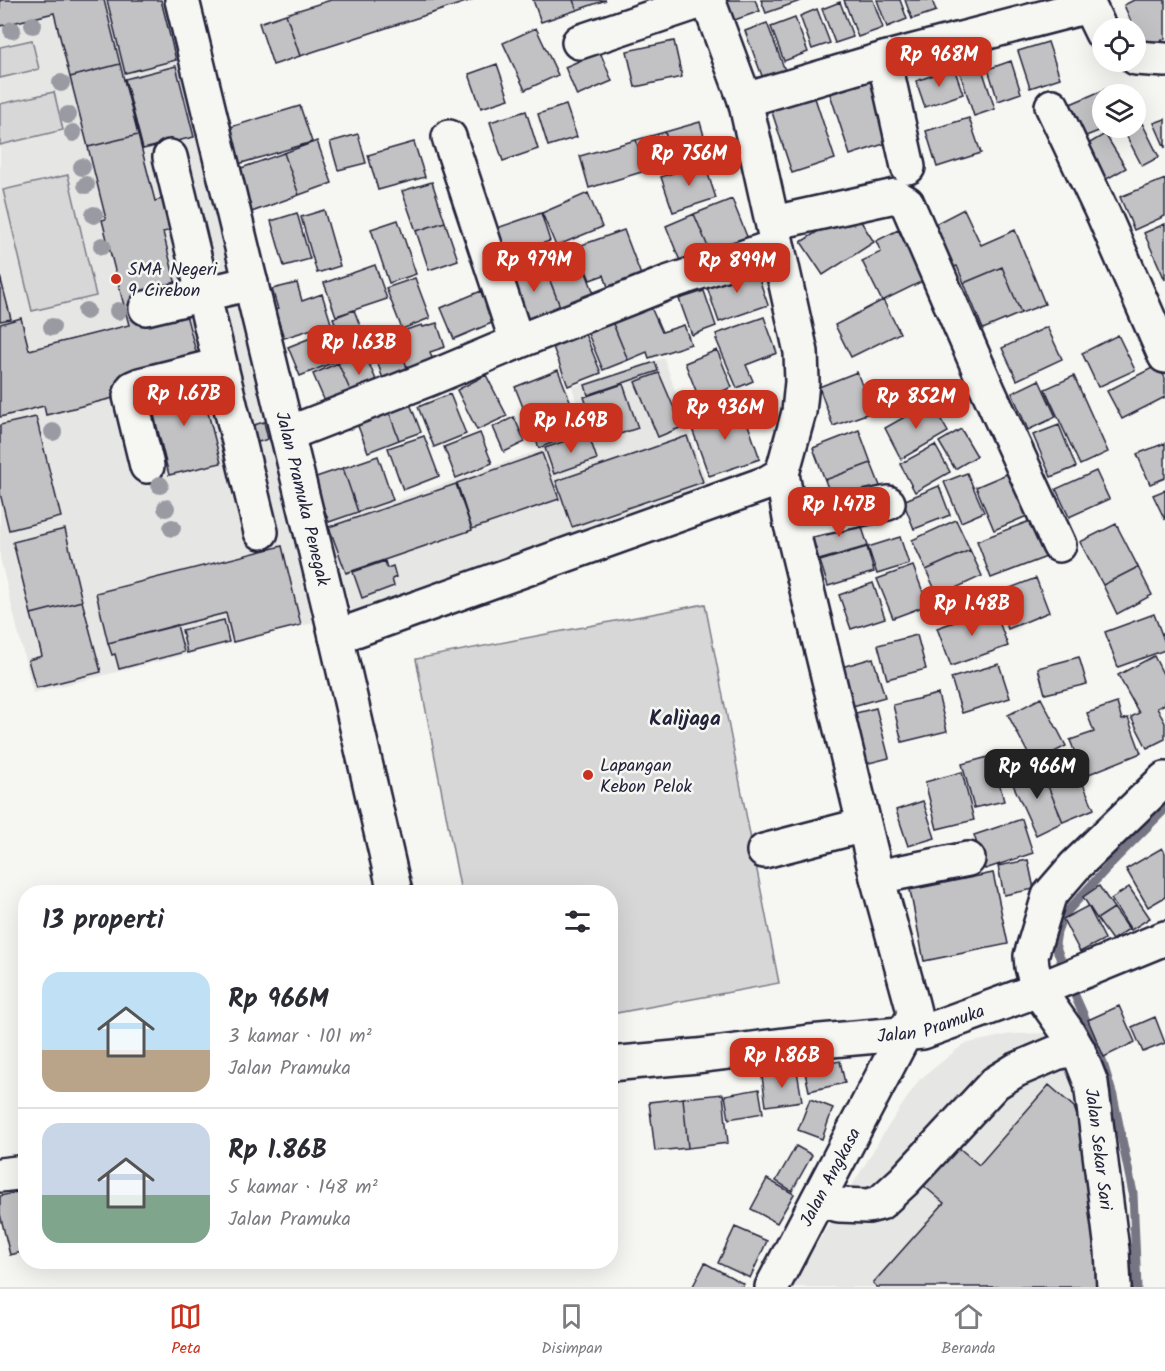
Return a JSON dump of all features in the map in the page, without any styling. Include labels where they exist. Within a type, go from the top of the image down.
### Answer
[{"type":"street","name":"Jalan Pramuka Penegak","points":[[182,0],[291,447],[393,885]]},
{"type":"street","points":[[579,42],[704,0]]},
{"type":"street","points":[[336,637],[767,483],[782,474],[799,412],[802,382],[801,352],[745,100],[708,0]]},
{"type":"street","points":[[745,100],[884,59],[1092,13]]},
{"type":"street","points":[[884,59],[908,167]]},
{"type":"street","points":[[1146,59],[1165,60]]},
{"type":"street","points":[[1052,106],[1104,216],[1165,356]]},
{"type":"street","points":[[449,137],[517,342]]},
{"type":"street","points":[[170,158],[261,531]]},
{"type":"street","points":[[246,472],[291,447],[431,378],[667,284],[775,235],[895,196],[907,203],[988,390],[1059,545]]},
{"type":"street","points":[[146,308],[251,284]]},
{"type":"street","points":[[147,466],[130,396],[133,388],[220,365]]},
{"type":"street","name":"Jalan Angkasa","points":[[772,1287],[914,1012],[864,825],[791,524],[782,474]]},
{"type":"street","points":[[791,524],[888,503]]},
{"type":"street","points":[[1058,981],[1032,967],[1031,956],[1049,896],[1075,866],[1165,779]]},
{"type":"street","points":[[764,851],[864,825]]},
{"type":"street","points":[[877,877],[968,859]]},
{"type":"street","name":"Jalan Pramuka","points":[[618,1063],[697,1056],[809,1041],[923,1032],[1165,938]]},
{"type":"street","name":"Jalan Sekar Sari","points":[[1058,981],[1069,1034],[1091,1083],[1123,1250],[1114,1287]]},
{"type":"street","points":[[818,1200],[839,1205],[868,1206],[880,1203],[904,1181],[995,1083],[1016,1070],[1056,1053],[1078,1050]]},
{"type":"street","points":[[0,1175],[18,1173]]},
{"type":"shaded area","name":"SMA Negeri 9 Cirebon","points":[[0,0],[165,0],[313,623],[33,693],[0,558]]},
{"type":"shaded area","points":[[32,40],[39,69],[0,78],[0,47]]},
{"type":"shaded area","points":[[54,92],[63,130],[0,145],[0,104]]},
{"type":"shaded area","points":[[68,175],[96,296],[32,311],[3,190]]},
{"type":"shaded area","points":[[664,358],[711,496],[353,618],[328,524],[586,433],[572,387]]},
{"type":"shaded area","name":"Lapangan Kebon Pelok","points":[[705,604],[779,983],[618,1013],[618,885],[460,885],[416,659]]},
{"type":"shaded area","points":[[1047,1033],[1076,1072],[1100,1287],[791,1287],[885,1131],[919,1080],[964,1044],[1011,1034]]},
{"type":"building","points":[[0,0],[104,0],[120,64],[70,77],[54,13],[0,26]]},
{"type":"building","points":[[107,0],[161,0],[176,60],[125,73]]},
{"type":"building","points":[[331,0],[472,0],[300,56],[286,14]]},
{"type":"building","points":[[533,0],[573,0],[577,10],[541,22]]},
{"type":"building","points":[[573,0],[606,0],[577,10]]},
{"type":"building","points":[[717,0],[755,0],[760,11],[726,23]]},
{"type":"building","points":[[761,0],[803,0],[766,13]]},
{"type":"building","points":[[844,0],[873,0],[883,28],[858,37]]},
{"type":"building","points":[[877,0],[900,0],[907,19],[887,27]]},
{"type":"building","points":[[905,0],[932,0],[936,11],[912,19]]},
{"type":"building","points":[[1134,0],[1165,0],[1165,39],[1146,47],[1146,18],[1130,18],[1124,5]]},
{"type":"building","points":[[840,2],[853,37],[835,43],[822,9]]},
{"type":"building","points":[[817,9],[830,43],[812,49],[800,16]]},
{"type":"building","points":[[286,14],[300,56],[273,65],[259,23]]},
{"type":"building","points":[[795,18],[808,52],[784,61],[771,27]]},
{"type":"building","points":[[767,23],[786,73],[764,81],[745,31]]},
{"type":"building","points":[[536,28],[558,75],[525,90],[503,43]]},
{"type":"building","points":[[674,41],[682,77],[635,87],[627,51]]},
{"type":"building","points":[[1048,42],[1060,78],[1030,88],[1018,51]]},
{"type":"building","points":[[600,52],[612,81],[577,96],[565,67]]},
{"type":"building","points":[[1011,61],[1021,93],[998,101],[988,69]]},
{"type":"building","points":[[120,64],[138,135],[88,147],[70,77]]},
{"type":"building","points":[[497,64],[509,99],[481,108],[469,74]]},
{"type":"building","points":[[176,66],[194,137],[143,149],[125,79]]},
{"type":"building","points":[[981,66],[995,109],[974,116],[960,73]]},
{"type":"building","points":[[954,68],[963,94],[925,107],[916,81]]},
{"type":"building","points":[[872,80],[893,141],[850,155],[830,94]]},
{"type":"building","points":[[814,95],[835,159],[792,173],[771,109]]},
{"type":"building","points":[[1092,95],[1092,134],[1076,140],[1061,108]]},
{"type":"building","points":[[566,105],[577,137],[548,146],[538,114]]},
{"type":"building","points":[[300,106],[312,142],[235,165],[224,129]]},
{"type":"building","points":[[526,111],[538,149],[503,161],[490,122]]},
{"type":"building","points":[[969,118],[981,153],[937,167],[926,131]]},
{"type":"building","points":[[1165,119],[1165,148],[1154,123]]},
{"type":"building","points":[[700,122],[709,153],[674,163],[665,132]]},
{"type":"building","points":[[1146,131],[1159,157],[1142,166],[1128,138],[1146,138]]},
{"type":"building","points":[[665,132],[674,163],[645,171],[636,140]]},
{"type":"building","points":[[358,134],[366,163],[338,170],[330,142]]},
{"type":"building","points":[[138,135],[155,201],[168,197],[176,229],[163,232],[198,359],[125,395],[46,415],[44,406],[0,417],[0,324],[21,318],[29,350],[129,325],[102,220],[106,219],[88,147]]},
{"type":"building","points":[[1098,138],[1107,138],[1126,168],[1098,184],[1078,150]]},
{"type":"building","points":[[636,140],[645,171],[589,188],[580,156]]},
{"type":"building","points":[[317,141],[332,183],[299,195],[284,153]]},
{"type":"building","points":[[414,142],[425,177],[378,190],[368,155]]},
{"type":"building","points":[[284,153],[299,195],[246,214],[230,172]]},
{"type":"building","points":[[704,162],[716,198],[673,212],[661,177]]},
{"type":"building","points":[[1165,179],[1165,216],[1134,230],[1120,197]]},
{"type":"building","points":[[432,182],[445,222],[416,231],[402,191]]},
{"type":"building","points":[[588,193],[602,227],[556,246],[542,213]]},
{"type":"building","points":[[732,199],[748,239],[711,254],[694,214]]},
{"type":"building","points":[[853,209],[874,242],[823,275],[801,242]]},
{"type":"building","points":[[964,209],[981,245],[1015,230],[1045,304],[1021,313],[1002,267],[964,283],[957,266],[954,267],[933,225]]},
{"type":"building","points":[[324,210],[340,266],[317,273],[301,217]]},
{"type":"building","points":[[297,213],[310,259],[284,266],[271,221]]},
{"type":"building","points":[[541,213],[550,241],[503,256],[494,229]]},
{"type":"building","points":[[694,214],[711,254],[682,266],[666,226]]},
{"type":"building","points":[[398,220],[416,274],[389,283],[371,229]]},
{"type":"building","points":[[445,222],[458,260],[429,270],[416,231]]},
{"type":"building","points":[[1165,224],[1165,280],[1144,233]]},
{"type":"building","points":[[624,230],[641,275],[608,287],[604,275],[590,280],[576,247]]},
{"type":"building","points":[[898,230],[904,241],[909,238],[929,278],[882,301],[862,261],[881,252],[876,241]]},
{"type":"building","points":[[576,247],[595,296],[561,309],[542,260]]},
{"type":"building","points":[[543,263],[561,309],[524,322],[506,277]]},
{"type":"building","points":[[375,265],[387,299],[336,316],[324,283]]},
{"type":"building","points":[[755,267],[768,305],[719,322],[706,284]]},
{"type":"building","points":[[1002,267],[1021,313],[983,329],[964,283]]},
{"type":"building","points":[[0,276],[11,319],[0,321]]},
{"type":"building","points":[[415,278],[430,318],[402,329],[386,288]]},
{"type":"building","points":[[297,283],[302,301],[322,294],[331,323],[284,338],[275,310],[278,309],[272,289]]},
{"type":"building","points":[[481,291],[494,322],[454,339],[441,308]]},
{"type":"building","points":[[704,291],[716,326],[692,335],[679,299]]},
{"type":"building","points":[[883,300],[900,333],[851,357],[835,325]]},
{"type":"building","points":[[649,303],[662,332],[684,325],[691,344],[649,358],[647,352],[628,360],[611,319]]},
{"type":"building","points":[[354,310],[367,344],[345,352],[333,318]]},
{"type":"building","points":[[764,317],[777,353],[746,365],[753,381],[737,388],[716,339],[718,339],[716,334]]},
{"type":"building","points":[[611,319],[628,360],[603,370],[586,329]]},
{"type":"building","points":[[437,323],[445,347],[430,352],[437,373],[411,381],[396,333]]},
{"type":"building","points":[[1047,327],[1062,359],[1017,380],[1002,348]]},
{"type":"building","points":[[333,329],[344,358],[300,376],[288,347]]},
{"type":"building","points":[[583,329],[601,373],[568,386],[551,342]]},
{"type":"building","points":[[396,333],[411,381],[386,389],[371,341]]},
{"type":"building","points":[[1118,335],[1135,370],[1098,387],[1082,353]]},
{"type":"building","points":[[717,350],[732,387],[700,401],[685,363]]},
{"type":"building","points":[[364,352],[380,389],[355,401],[338,363]]},
{"type":"building","points":[[655,362],[658,371],[588,395],[585,385]]},
{"type":"building","points":[[338,363],[355,401],[329,411],[313,374]]},
{"type":"building","points":[[1158,365],[1165,378],[1165,397],[1122,419],[1107,391]]},
{"type":"building","points":[[558,370],[582,431],[539,448],[515,387]]},
{"type":"building","points":[[857,372],[872,412],[833,426],[819,387]]},
{"type":"building","points":[[659,373],[682,427],[658,437],[635,382]]},
{"type":"building","points":[[486,375],[507,416],[477,430],[457,390]]},
{"type":"building","points":[[1074,376],[1108,452],[1080,465],[1045,389]]},
{"type":"building","points":[[199,378],[221,463],[169,475],[148,391]]},
{"type":"building","points":[[1039,380],[1056,417],[1028,430],[1012,393]]},
{"type":"building","points":[[623,384],[638,428],[599,441],[584,397]]},
{"type":"building","points":[[450,394],[466,434],[434,447],[418,407]]},
{"type":"building","points":[[409,401],[421,432],[399,440],[388,409]]},
{"type":"building","points":[[931,402],[948,432],[901,459],[885,428]]},
{"type":"building","points":[[741,405],[760,459],[709,476],[690,423]]},
{"type":"building","points":[[388,409],[399,440],[368,452],[356,421]]},
{"type":"building","points":[[36,417],[61,517],[9,530],[0,493],[0,425]]},
{"type":"building","points":[[514,417],[525,442],[504,452],[493,427]]},
{"type":"building","points":[[264,422],[268,439],[252,444],[247,427]]},
{"type":"building","points":[[1059,425],[1076,467],[1051,477],[1033,435]]},
{"type":"building","points":[[961,429],[977,456],[955,469],[939,442]]},
{"type":"building","points":[[859,430],[871,463],[825,480],[813,448]]},
{"type":"building","points":[[480,433],[492,463],[456,478],[444,447]]},
{"type":"building","points":[[588,433],[597,459],[554,474],[545,448]]},
{"type":"building","points":[[424,436],[439,476],[403,490],[388,448]]},
{"type":"building","points":[[687,436],[703,482],[572,527],[556,481]]},
{"type":"building","points":[[1165,443],[1165,478],[1150,484],[1137,454]]},
{"type":"building","points":[[935,445],[950,472],[915,492],[900,464]]},
{"type":"building","points":[[542,453],[559,499],[472,529],[457,483]]},
{"type":"building","points":[[378,456],[393,500],[358,512],[343,468]]},
{"type":"building","points":[[871,463],[882,491],[835,508],[825,480]]},
{"type":"building","points":[[343,468],[358,512],[329,522],[313,478]]},
{"type":"building","points":[[1096,471],[1109,499],[1069,517],[1056,489]]},
{"type":"building","points":[[967,473],[984,512],[961,522],[944,482]]},
{"type":"building","points":[[1009,473],[1027,516],[994,530],[976,487]]},
{"type":"building","points":[[456,484],[472,530],[346,573],[329,527]]},
{"type":"building","points":[[939,486],[950,515],[914,529],[903,501]]},
{"type":"building","points":[[1165,490],[1165,520],[1153,495]]},
{"type":"building","points":[[858,515],[868,546],[819,560],[810,529]]},
{"type":"building","points":[[1035,519],[1049,556],[991,578],[977,541]]},
{"type":"building","points":[[956,520],[970,550],[926,570],[912,540]]},
{"type":"building","points":[[1116,524],[1138,567],[1103,585],[1080,542]]},
{"type":"building","points":[[65,529],[82,601],[31,614],[13,542]]},
{"type":"building","points":[[900,537],[909,564],[877,574],[868,547]]},
{"type":"building","points":[[282,546],[301,625],[233,642],[226,613],[108,643],[96,593]]},
{"type":"building","points":[[867,547],[874,572],[828,586],[820,561]]},
{"type":"building","points":[[970,550],[982,576],[938,596],[926,570]]},
{"type":"building","points":[[385,561],[387,568],[393,566],[396,577],[392,579],[394,586],[362,598],[353,572]]},
{"type":"building","points":[[913,566],[928,605],[893,618],[877,579]]},
{"type":"building","points":[[1138,567],[1152,595],[1117,614],[1103,585]]},
{"type":"building","points":[[1036,578],[1049,612],[1008,629],[995,594]]},
{"type":"building","points":[[873,583],[885,618],[851,629],[839,595]]},
{"type":"building","points":[[82,601],[101,672],[36,688],[28,660],[42,656],[31,614]]},
{"type":"building","points":[[994,608],[1008,646],[951,666],[937,628]]},
{"type":"building","points":[[1154,614],[1165,643],[1165,650],[1118,667],[1105,632]]},
{"type":"building","points":[[224,620],[229,642],[187,653],[182,630]]},
{"type":"building","points":[[177,625],[184,652],[119,669],[115,654],[112,655],[108,643]]},
{"type":"building","points":[[917,635],[926,669],[887,679],[878,645]]},
{"type":"building","points":[[1154,656],[1165,678],[1165,704],[1157,708],[1165,723],[1165,739],[1147,748],[1131,717],[1139,713],[1118,675]]},
{"type":"building","points":[[1079,657],[1087,684],[1045,694],[1038,668]]},
{"type":"building","points":[[873,658],[885,697],[849,707],[838,668]]},
{"type":"building","points":[[999,664],[1010,698],[962,713],[951,678]]},
{"type":"building","points":[[938,694],[947,731],[902,742],[893,705]]},
{"type":"building","points":[[1041,698],[1066,746],[1033,763],[1008,715]]},
{"type":"building","points":[[1117,703],[1122,720],[1128,718],[1141,753],[1084,776],[1070,740],[1094,732],[1087,713]]},
{"type":"building","points":[[876,708],[889,758],[857,766],[844,716]]},
{"type":"building","points":[[1069,752],[1094,809],[1063,822],[1039,765]]},
{"type":"building","points":[[992,756],[1004,801],[974,808],[962,764]]},
{"type":"building","points":[[1039,765],[1063,822],[1036,835],[1010,778]]},
{"type":"building","points":[[962,772],[974,820],[937,829],[925,782]]},
{"type":"building","points":[[923,801],[935,838],[908,846],[896,810]]},
{"type":"building","points":[[1022,819],[1033,853],[985,869],[974,835]]},
{"type":"building","points":[[1162,848],[1165,853],[1165,897],[1148,907],[1126,869]]},
{"type":"building","points":[[1028,860],[1034,889],[1004,895],[998,866]]},
{"type":"building","points":[[993,873],[1008,944],[924,961],[910,890]]},
{"type":"building","points":[[1099,886],[1114,908],[1097,919],[1083,897]]},
{"type":"building","points":[[1129,887],[1150,918],[1131,930],[1111,899]]},
{"type":"building","points":[[1088,906],[1105,939],[1080,952],[1063,919]]},
{"type":"building","points":[[1114,908],[1129,929],[1112,940],[1097,919]]},
{"type":"building","points":[[1119,1006],[1135,1042],[1104,1057],[1088,1020]]},
{"type":"building","points":[[1155,1017],[1165,1043],[1143,1052],[1132,1027]]},
{"type":"building","points":[[840,1061],[845,1083],[809,1091],[804,1068]]},
{"type":"building","points":[[797,1071],[802,1101],[766,1106],[762,1076]]},
{"type":"building","points":[[1049,1085],[1074,1107],[1085,1139],[1091,1180],[1096,1287],[877,1287],[873,1283],[944,1203],[924,1186],[958,1147],[979,1165]]},
{"type":"building","points":[[759,1089],[763,1113],[729,1119],[725,1095]]},
{"type":"building","points":[[723,1094],[728,1143],[688,1148],[683,1098]]},
{"type":"building","points":[[683,1098],[688,1148],[655,1151],[649,1102]]},
{"type":"building","points":[[810,1099],[833,1108],[822,1139],[798,1130]]},
{"type":"building","points":[[796,1146],[812,1155],[792,1191],[776,1181]]},
{"type":"building","points":[[767,1179],[794,1194],[777,1223],[751,1209]]},
{"type":"building","points":[[18,1192],[18,1253],[10,1255],[0,1214],[0,1196]]},
{"type":"building","points":[[735,1227],[767,1241],[750,1278],[718,1263]]},
{"type":"building","points":[[705,1263],[744,1284],[742,1287],[693,1286]]},
{"type":"waterway","points":[[1137,1287],[1133,1193],[1113,1096],[1099,1050],[1055,944],[1062,917],[1165,809]]},
{"type":"place","name":"SMA Negeri 9 Cirebon","points":[[116,279]]},
{"type":"place","name":"Lapangan Kebon Pelok","points":[[588,775]]},
{"type":"district","name":"Kalijaga","points":[[685,718]]}]
